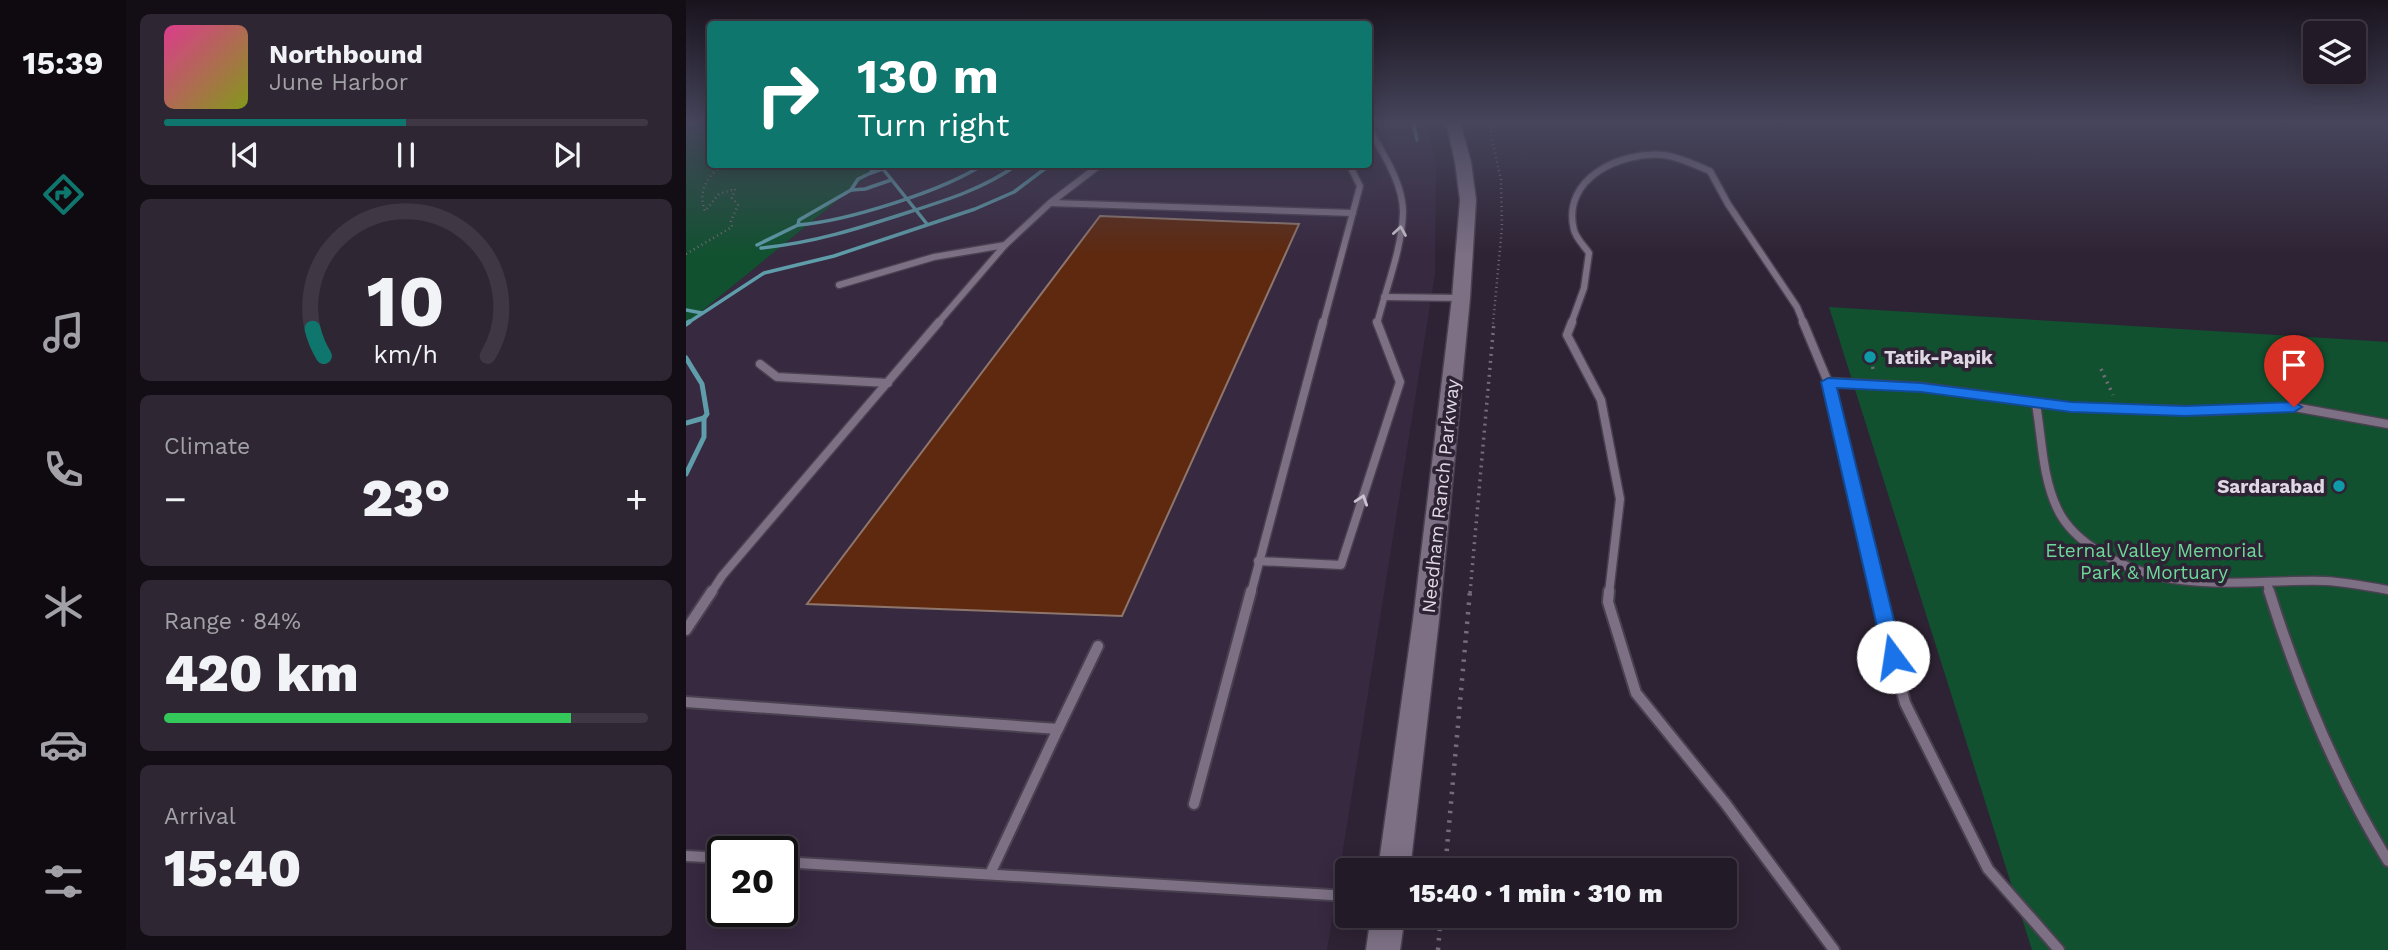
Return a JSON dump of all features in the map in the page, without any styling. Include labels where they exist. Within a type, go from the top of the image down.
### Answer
[{"type":"street","name":"Needham Ranch Parkway","points":[[1396,858],[1426,620],[1461,298],[1468,201],[1464,166]]},
{"type":"street","points":[[1383,950],[1386,928]]},
{"type":"lane","points":[[1258,561],[1341,565],[1400,382],[1377,324],[1403,210],[1389,166]]},
{"type":"lane","points":[[1604,166],[1596,170],[1575,197],[1574,232],[1589,253],[1584,288],[1567,335],[1601,400],[1620,499],[1608,602],[1636,693],[1725,803],[1834,950]]},
{"type":"lane","points":[[1697,166],[1710,171],[1728,204],[1797,307],[1828,382],[1869,565],[1905,703],[1988,869],[2059,950]]},
{"type":"lane","points":[[686,630],[722,576],[1005,245],[1050,203],[1096,168]]},
{"type":"lane","points":[[1194,804],[1360,186],[1351,168]]},
{"type":"lane","points":[[1050,203],[1353,213]]},
{"type":"lane","points":[[839,285],[934,257],[1005,245]]},
{"type":"lane","points":[[1384,297],[1461,298]]},
{"type":"lane","points":[[760,364],[778,377],[888,383]]},
{"type":"lane","points":[[1828,382],[1921,387],[2036,404],[2120,409],[2207,411],[2294,407],[2388,424]]},
{"type":"lane","points":[[2036,404],[2053,500],[2077,537],[2126,569],[2151,578],[2210,584],[2326,581],[2388,590]]},
{"type":"lane","points":[[2267,583],[2329,752],[2359,814],[2388,861]]},
{"type":"lane","points":[[990,874],[1098,646]]},
{"type":"lane","points":[[686,702],[1058,729]]},
{"type":"lane","points":[[686,856],[707,857]]},
{"type":"lane","points":[[798,863],[1335,895]]},
{"type":"path","points":[[1446,858],[1502,228],[1502,180],[1499,166]]},
{"type":"path","points":[[686,254],[732,227],[731,221],[738,205],[732,198],[735,189],[719,194],[705,211],[700,199],[700,193],[719,168]]},
{"type":"path","points":[[2101,369],[2120,409]]},
{"type":"path","points":[[1438,950],[1440,928]]},
{"type":"shaded area","points":[[1436,166],[1435,274],[1342,858],[1335,858],[1335,900],[1327,950],[686,950],[686,324],[877,168]]},
{"type":"green space","points":[[686,166],[877,168],[686,324]]},
{"type":"green space","name":"Eternal Valley Memorial Park & Mortuary","points":[[1829,307],[2388,342],[2388,950],[2032,950]]},
{"type":"building","points":[[1100,216],[1299,224],[1122,616],[807,604]]},
{"type":"waterway","points":[[871,173],[873,168]]},
{"type":"waterway","points":[[871,173],[885,168]]},
{"type":"waterway","points":[[907,199],[977,168]]},
{"type":"waterway","points":[[915,210],[979,187],[1012,168]]},
{"type":"waterway","points":[[686,324],[764,273],[834,256],[975,209],[1014,192],[1046,168]]},
{"type":"waterway","points":[[883,169],[907,199]]},
{"type":"waterway","points":[[851,190],[858,179],[871,173]]},
{"type":"waterway","points":[[851,190],[865,189],[891,180]]},
{"type":"waterway","points":[[798,225],[799,220],[851,190]]},
{"type":"waterway","points":[[798,225],[842,218],[907,199]]},
{"type":"waterway","points":[[907,199],[915,210]]},
{"type":"waterway","points":[[761,248],[836,234],[915,210]]},
{"type":"waterway","points":[[915,210],[927,224]]},
{"type":"waterway","points":[[757,245],[798,225]]},
{"type":"waterway","points":[[686,310],[702,313]]},
{"type":"waterway","points":[[686,358],[702,384],[707,414],[704,418]]},
{"type":"waterway","points":[[686,423],[704,418]]},
{"type":"waterway","points":[[686,474],[704,437],[704,418]]},
{"type":"place","name":"Tatik-Papik","points":[[1870,357]]},
{"type":"place","name":"Sardarabad","points":[[2339,486]]},
{"type":"route","points":[[1893,657],[1869,565],[1828,382],[1921,387],[2071,407],[2185,411],[2294,407]]}]
